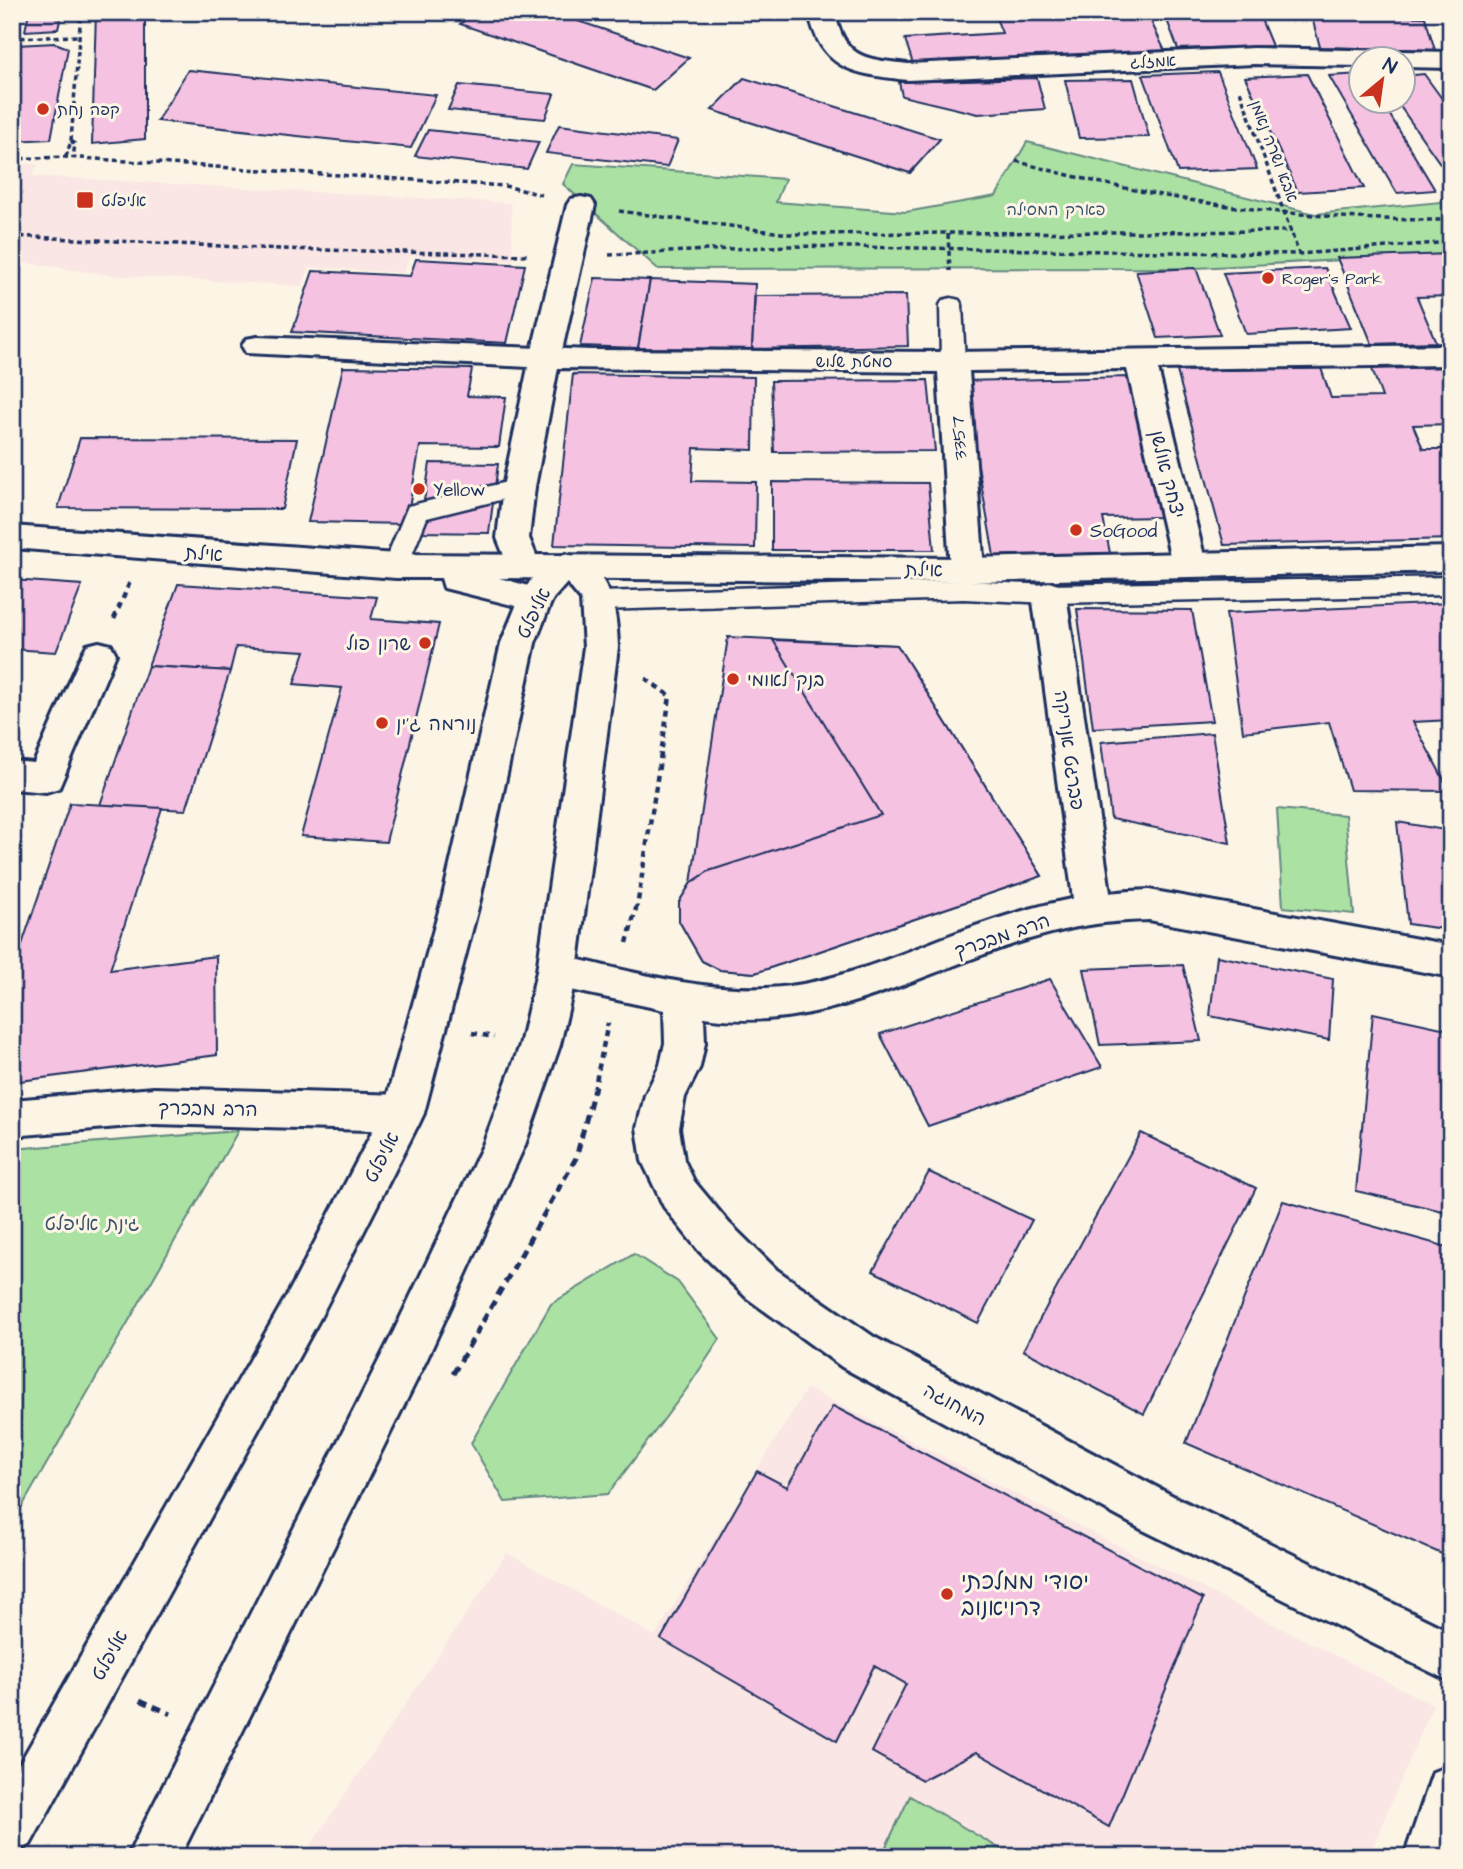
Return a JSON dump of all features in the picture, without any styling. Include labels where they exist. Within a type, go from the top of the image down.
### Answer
[{"type":"street","name":"אמזלג","points":[[822,12],[828,39],[838,51],[857,62],[908,72],[1227,58],[1451,60]]},
{"type":"street","name":"אליפלט","points":[[12,1827],[305,1304],[403,1113],[461,900],[530,582],[513,538],[519,487],[581,205]]},
{"type":"street","name":"סמטת שלוש","points":[[257,346],[545,359],[954,362],[1451,355]]},
{"type":"street","name":"יצחק אולשן","points":[[1140,359],[1193,577]]},
{"type":"street","name":"3357","points":[[954,362],[967,570]]},
{"type":"street","name":"אילת","points":[[12,537],[396,566],[530,582]]},
{"type":"street","name":"אילת","points":[[566,566],[967,570],[1193,577],[1451,559]]},
{"type":"street","name":"אליפלט","points":[[530,582],[546,583],[566,566]]},
{"type":"street","points":[[153,1857],[410,1346],[504,1145],[540,1045],[557,971],[601,647],[600,601],[591,584],[566,566]]},
{"type":"street","name":"פברגט אנריקה","points":[[1049,594],[1093,906]]},
{"type":"street","points":[[12,775],[46,778],[99,654]]},
{"type":"street","name":"הרב מבכרך","points":[[557,971],[684,997],[774,1004],[802,1000],[1093,906],[1149,905],[1451,961]]},
{"type":"street","name":"המחוגה","points":[[684,997],[685,1044],[680,1067],[665,1096],[658,1128],[663,1161],[680,1194],[705,1227],[762,1284],[858,1352],[1158,1513],[1451,1658]]},
{"type":"street","name":"הרב מבכרך","points":[[12,1118],[154,1106],[403,1113]]},
{"type":"street","points":[[1430,1857],[1451,1790]]},
{"type":"lane","name":"3357","points":[[951,305],[954,362]]},
{"type":"lane","points":[[396,566],[416,512],[519,487]]},
{"type":"lane","name":"אילת","points":[[600,601],[964,590],[1049,594],[1193,577],[1451,586]]},
{"type":"path","points":[[65,157],[71,141],[77,36],[81,12]]},
{"type":"path","points":[[12,38],[77,36]]},
{"type":"path","name":"אבא ושרה נאמן","points":[[1227,58],[1299,254]]},
{"type":"path","points":[[71,141],[75,144],[73,158]]},
{"type":"path","points":[[12,159],[65,157],[505,186],[581,205],[789,234],[1292,230]]},
{"type":"path","points":[[1016,161],[1138,194],[1238,212],[1287,216],[1451,220]]},
{"type":"path","points":[[12,236],[281,249],[533,256]]},
{"type":"path","points":[[571,256],[789,246],[1299,254],[1451,242]]},
{"type":"path","points":[[99,654],[144,549]]},
{"type":"path","points":[[617,983],[638,901],[670,696]]},
{"type":"path","points":[[95,1680],[216,1734]]},
{"type":"shaded area","points":[[12,164],[38,164],[32,176],[511,203],[513,261],[410,256],[403,273],[310,267],[302,286],[108,275],[12,261]]},
{"type":"shaded area","name":"יסודי ממלכתי דרויאנוב","points":[[807,1388],[1433,1705],[1368,1857],[303,1857],[507,1553],[655,1636]]},
{"type":"green space","name":"פארק המסילה","points":[[1027,142],[1315,214],[1451,201],[1451,254],[1196,268],[658,269],[563,184],[573,164],[785,179],[776,202],[906,212],[996,196]]},
{"type":"green space","points":[[1277,809],[1345,815],[1354,914],[1283,907]]},
{"type":"green space","name":"גינת אליפלט","points":[[238,1131],[12,1524],[12,1149]]},
{"type":"green space","points":[[634,1254],[678,1282],[720,1339],[686,1390],[608,1494],[505,1502],[471,1443],[551,1304]]},
{"type":"green space","points":[[910,1796],[1014,1857],[881,1857]]},
{"type":"building","points":[[29,12],[62,12],[58,29],[25,31]]},
{"type":"building","points":[[96,12],[145,12],[145,139],[92,144]]},
{"type":"building","points":[[475,12],[551,12],[689,58],[653,90],[460,24]]},
{"type":"building","points":[[1108,12],[1110,17],[1148,15],[1165,51],[914,67],[905,39],[1002,33],[994,13]]},
{"type":"building","points":[[1164,12],[1258,12],[1272,46],[1178,49]]},
{"type":"building","points":[[1311,14],[1425,17],[1435,50],[1418,50],[1418,46],[1320,47]]},
{"type":"building","points":[[55,43],[68,48],[51,139],[12,141],[12,61],[16,45]]},
{"type":"building","points":[[188,70],[436,95],[411,148],[157,121]]},
{"type":"building","points":[[1218,72],[1257,169],[1178,172],[1143,75]]},
{"type":"building","points":[[1307,74],[1364,188],[1298,192],[1245,77]]},
{"type":"building","points":[[1424,74],[1451,111],[1451,179],[1407,116],[1418,116],[1418,75]]},
{"type":"building","points":[[1348,75],[1348,109],[1329,76]]},
{"type":"building","points":[[744,78],[940,139],[910,173],[712,110]]},
{"type":"building","points":[[1037,78],[1045,109],[978,114],[902,96],[899,82]]},
{"type":"building","points":[[1133,79],[1149,137],[1079,138],[1065,80]]},
{"type":"building","points":[[459,85],[554,94],[545,119],[448,110]]},
{"type":"building","points":[[1352,116],[1390,116],[1435,190],[1397,193]]},
{"type":"building","points":[[559,125],[678,140],[667,167],[546,153]]},
{"type":"building","points":[[428,130],[539,142],[527,169],[415,156]]},
{"type":"building","points":[[1451,254],[1451,296],[1417,297],[1436,342],[1372,344],[1337,258]]},
{"type":"building","points":[[416,259],[525,265],[507,343],[292,332],[313,271],[410,276]]},
{"type":"building","points":[[1196,268],[1220,335],[1158,338],[1136,271]]},
{"type":"building","points":[[1325,268],[1351,328],[1246,334],[1223,273]]},
{"type":"building","points":[[595,278],[650,280],[638,348],[580,346]]},
{"type":"building","points":[[650,280],[755,284],[752,349],[638,348]]},
{"type":"building","points":[[906,295],[908,346],[752,349],[755,296]]},
{"type":"building","points":[[343,367],[472,369],[467,396],[506,397],[499,447],[420,446],[406,524],[308,522]]},
{"type":"building","points":[[1451,367],[1451,424],[1413,425],[1423,449],[1451,449],[1451,539],[1224,545],[1177,371],[1321,368],[1331,398],[1382,397],[1372,369]]},
{"type":"building","points":[[573,374],[754,377],[753,450],[694,448],[692,481],[756,482],[755,548],[554,545]]},
{"type":"building","points":[[1129,377],[1165,517],[1103,518],[1110,553],[994,556],[963,381]]},
{"type":"building","points":[[928,380],[935,451],[774,452],[771,381]]},
{"type":"building","points":[[80,438],[297,439],[282,509],[58,508]]},
{"type":"building","points":[[430,463],[498,464],[489,533],[419,532]]},
{"type":"building","points":[[772,482],[928,483],[934,550],[772,550]]},
{"type":"building","points":[[12,580],[82,585],[56,652],[12,649]]},
{"type":"building","points":[[178,584],[377,597],[371,619],[439,624],[386,842],[301,836],[342,688],[294,684],[305,651],[236,647],[230,671],[148,666]]},
{"type":"building","points":[[1451,603],[1451,720],[1413,722],[1450,791],[1350,790],[1329,722],[1243,732],[1226,613]]},
{"type":"building","points":[[1077,609],[1192,610],[1212,721],[1093,728]]},
{"type":"building","points":[[728,637],[897,645],[1042,876],[755,973],[720,970],[702,961],[679,921],[679,902],[691,883]]},
{"type":"building","points":[[773,640],[897,645],[1042,876],[755,973],[720,970],[702,961],[679,921],[679,902],[691,883],[709,871],[881,815]]},
{"type":"building","points":[[148,666],[230,671],[186,810],[100,805]]},
{"type":"building","points":[[1212,733],[1230,843],[1111,819],[1101,742]]},
{"type":"building","points":[[70,803],[162,808],[110,970],[216,956],[217,1055],[12,1082],[12,974]]},
{"type":"building","points":[[1397,822],[1451,831],[1451,930],[1408,924]]},
{"type":"building","points":[[1217,956],[1333,979],[1329,1040],[1210,1016]]},
{"type":"building","points":[[1183,965],[1201,1041],[1100,1045],[1084,969]]},
{"type":"building","points":[[1050,979],[1102,1067],[928,1126],[880,1034]]},
{"type":"building","points":[[1373,1013],[1451,1030],[1451,1213],[1356,1191]]},
{"type":"building","points":[[1141,1133],[1256,1188],[1144,1414],[1023,1350]]},
{"type":"building","points":[[929,1172],[1032,1220],[978,1323],[873,1271]]},
{"type":"building","points":[[1283,1201],[1451,1248],[1451,1558],[1186,1443]]},
{"type":"building","points":[[833,1406],[1203,1599],[1109,1827],[976,1752],[922,1780],[872,1752],[906,1684],[874,1666],[837,1741],[661,1639],[757,1471],[787,1487]]},
{"type":"place","name":"קפה נחת","points":[[43,109]]},
{"type":"place","name":"אליפלט","points":[[85,200]]},
{"type":"place","name":"Roger's Park","points":[[1268,278]]},
{"type":"place","name":"Yellow","points":[[419,489]]},
{"type":"place","name":"SoGood","points":[[1076,530]]},
{"type":"place","name":"שרון פול","points":[[425,643]]},
{"type":"place","name":"בנק לאומי","points":[[733,679]]},
{"type":"place","name":"נורמה ג'ין","points":[[382,723]]},
{"type":"place","name":"יסודי ממלכתי דרויאנוב","points":[[947,1594]]}]
